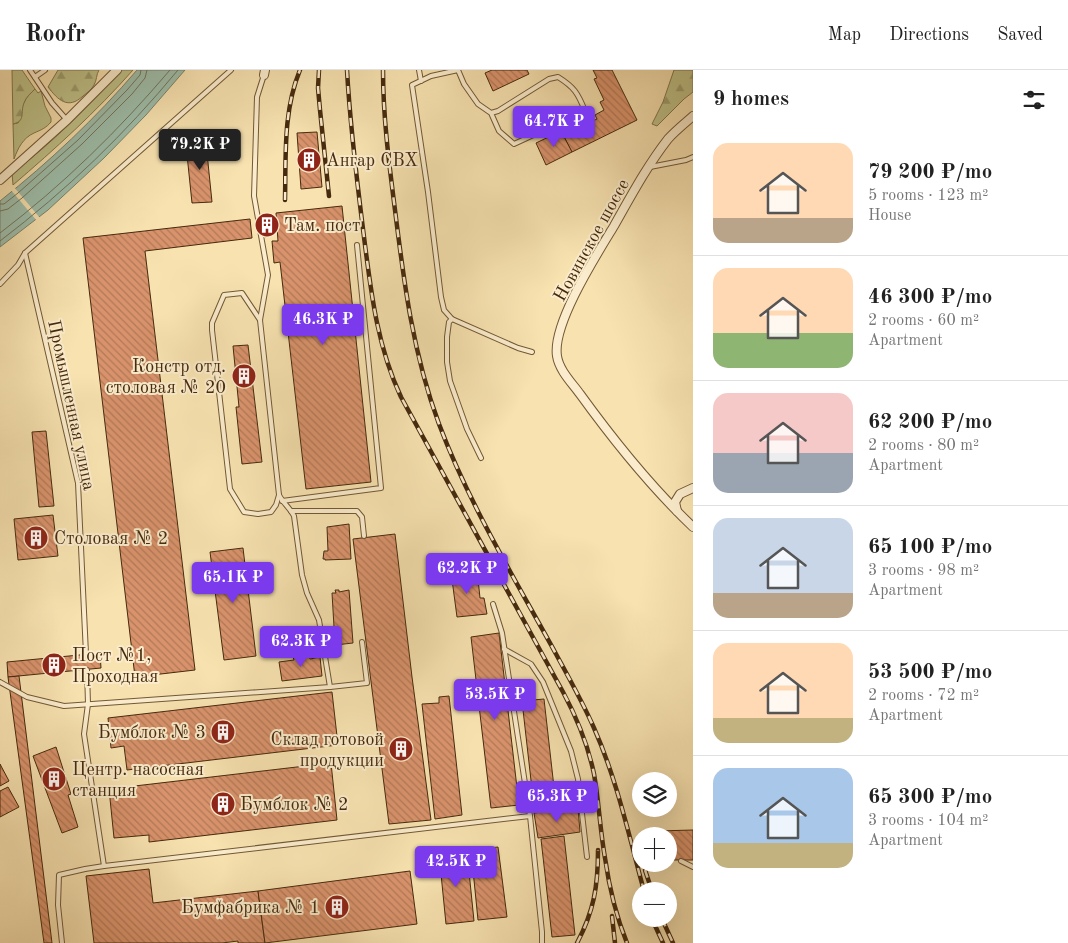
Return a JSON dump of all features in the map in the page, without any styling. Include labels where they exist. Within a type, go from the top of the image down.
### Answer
[{"type":"street","points":[[0,180],[67,120],[117,70]]},
{"type":"street","name":"Новинское шоссе","points":[[693,116],[670,138],[648,168],[586,274],[563,324],[557,342],[557,356],[562,369],[608,432],[664,498],[693,527]]},
{"type":"street","points":[[677,511],[675,502],[680,494],[693,488]]},
{"type":"lane","points":[[30,70],[52,103],[67,120]]},
{"type":"lane","points":[[35,77],[36,70]]},
{"type":"lane","points":[[35,77],[45,70]]},
{"type":"lane","points":[[0,284],[18,266],[25,253],[231,70]]},
{"type":"lane","points":[[419,70],[421,81]]},
{"type":"lane","points":[[491,113],[549,79],[558,77],[568,83],[578,93],[586,111],[514,144],[499,131],[491,113],[478,104],[464,84],[458,70],[431,76],[412,84],[428,192],[440,297],[444,310],[452,319],[518,348],[532,352]]},
{"type":"lane","points":[[265,72],[257,98],[254,196],[268,275],[260,320],[279,495],[291,511],[295,524],[302,575],[307,593],[319,620],[330,687]]},
{"type":"lane","points":[[648,168],[693,157]]},
{"type":"lane","points":[[282,501],[381,488],[357,245]]},
{"type":"lane","name":"Промышленная улица","points":[[25,253],[78,483],[86,654]]},
{"type":"lane","points":[[260,320],[242,293],[224,295],[212,323],[213,339],[230,489],[244,512],[258,514],[271,512],[276,505],[279,495]]},
{"type":"lane","points":[[452,319],[448,322],[446,337],[450,380],[467,429],[481,458]]},
{"type":"lane","points":[[291,511],[357,512],[362,517],[364,536]]},
{"type":"lane","points":[[493,604],[502,633],[530,816],[542,943]]},
{"type":"lane","points":[[0,682],[27,697],[64,706],[330,687],[367,682],[362,642]]},
{"type":"lane","points":[[504,649],[531,664],[547,691],[571,751],[578,779],[588,857]]},
{"type":"lane","points":[[87,670],[88,704],[84,734],[104,866]]},
{"type":"lane","points":[[62,943],[58,905],[59,875],[85,868],[530,816]]},
{"type":"lane","points":[[681,862],[693,867]]},
{"type":"green space","points":[[12,70],[22,70],[35,89],[25,101],[20,121],[13,124]]},
{"type":"green space","points":[[58,70],[99,70],[91,89],[78,100],[68,103],[56,96],[48,87]]},
{"type":"green space","points":[[122,70],[133,70],[75,130],[13,185],[12,173],[56,137]]},
{"type":"green space","points":[[674,70],[693,70],[693,92],[657,126],[652,124],[663,102]]},
{"type":"green space","points":[[35,89],[38,93],[41,91],[51,122],[24,141],[14,159],[13,124],[18,123],[25,100]]},
{"type":"water","points":[[137,70],[185,70],[146,115],[104,158],[48,210],[0,247],[0,201],[72,139]]},
{"type":"pier","points":[[14,187],[40,218],[37,221],[11,190]]},
{"type":"building","points":[[492,70],[527,70],[529,74],[493,91],[485,73]]},
{"type":"building","points":[[593,70],[612,70],[637,120],[572,152],[563,135],[597,119],[595,115],[604,110],[600,102],[604,100],[594,79],[597,78]]},
{"type":"building","points":[[561,131],[572,152],[546,165],[536,143]]},
{"type":"building","name":"Ангар СВХ","points":[[317,132],[322,187],[301,189],[297,133]]},
{"type":"building","points":[[212,138],[213,152],[207,153],[212,202],[192,203],[186,145],[205,143],[205,139]]},
{"type":"building","points":[[342,206],[371,482],[306,489],[280,262],[274,263],[272,241],[278,241],[276,213]]},
{"type":"building","name":"Там. пост","points":[[268,214],[271,235],[265,237],[261,215]]},
{"type":"building","points":[[250,219],[252,238],[145,251],[195,670],[135,677],[83,238]]},
{"type":"building","name":"Констр отд. столовая № 20","points":[[248,345],[262,462],[242,464],[236,407],[239,407],[233,346]]},
{"type":"building","points":[[46,431],[54,506],[39,507],[32,432]]},
{"type":"building","name":"Столовая № 2","points":[[53,515],[58,556],[18,560],[14,519]]},
{"type":"building","points":[[349,524],[351,559],[323,559],[324,551],[328,551],[327,527]]},
{"type":"building","name":"Склад готовой продукции","points":[[395,534],[431,820],[389,824],[353,539]]},
{"type":"building","points":[[243,548],[256,656],[224,660],[210,552]]},
{"type":"building","points":[[470,569],[472,580],[478,579],[480,598],[484,598],[487,614],[457,617],[451,572]]},
{"type":"building","points":[[335,590],[339,590],[339,592],[349,590],[353,643],[335,645],[334,640],[330,640],[330,632],[333,632],[332,627],[334,627],[332,593],[336,593]]},
{"type":"building","points":[[499,633],[519,805],[491,808],[471,637]]},
{"type":"building","name":"Пост №1, Проходная","points":[[100,653],[101,668],[8,677],[7,662]]},
{"type":"building","points":[[309,655],[310,659],[320,657],[322,676],[282,681],[279,662],[294,660],[293,657]]},
{"type":"building","points":[[19,676],[52,943],[44,943],[8,677]]},
{"type":"building","name":"Бумблок № 3","points":[[332,692],[338,745],[127,770],[124,746],[111,748],[108,718]]},
{"type":"building","points":[[449,696],[462,815],[435,819],[422,704],[439,703],[439,697]]},
{"type":"building","points":[[544,699],[555,796],[533,798],[522,701]]},
{"type":"building","name":"Центр. насосная станция","points":[[56,747],[71,794],[68,795],[78,827],[62,833],[33,756]]},
{"type":"building","name":"Бумблок № 2","points":[[331,763],[337,820],[149,842],[149,835],[114,838],[109,789]]},
{"type":"building","points":[[0,764],[9,781],[0,786]]},
{"type":"building","points":[[8,787],[19,807],[0,817],[0,791]]},
{"type":"building","points":[[578,808],[580,832],[538,838],[534,813]]},
{"type":"building","points":[[677,830],[693,830],[693,860],[677,860]]},
{"type":"building","points":[[564,836],[575,935],[552,937],[541,839]]},
{"type":"building","points":[[498,847],[507,917],[478,920],[471,850]]},
{"type":"building","points":[[467,852],[474,921],[446,924],[439,854]]},
{"type":"building","points":[[149,869],[153,903],[258,891],[265,943],[238,943],[238,941],[222,943],[94,943],[86,876]]},
{"type":"building","name":"Бумфабрика № 1","points":[[410,871],[417,924],[265,943],[258,891]]},
{"type":"railway","points":[[285,200],[286,134],[291,101],[300,70]]},
{"type":"railway","points":[[319,70],[318,88],[329,196]]},
{"type":"railway","points":[[347,70],[354,154],[369,278],[386,358],[401,397],[563,692],[577,722],[589,753],[594,774],[603,848],[609,879],[616,912],[627,943]]},
{"type":"railway","points":[[383,70],[387,140],[402,264],[416,345],[430,398],[451,454],[478,512],[571,681],[594,728],[616,788],[642,882]]},
{"type":"railway","points":[[577,943],[594,898],[598,850]]},
{"type":"railway","points":[[646,872],[649,882]]},
{"type":"railway","points":[[612,916],[615,943]]},
{"type":"railway","points":[[656,927],[663,943]]},
{"type":"railway","points":[[666,927],[673,943]]},
{"type":"place","name":"Ангар СВХ","points":[[309,160]]},
{"type":"place","name":"Там. пост","points":[[267,225]]},
{"type":"place","name":"Констр отд. столовая № 20","points":[[244,376]]},
{"type":"place","name":"Столовая № 2","points":[[36,538]]},
{"type":"place","name":"Пост №1, Проходная","points":[[54,665]]},
{"type":"place","name":"Бумблок № 3","points":[[223,732]]},
{"type":"place","name":"Склад готовой продукции","points":[[401,749]]},
{"type":"place","name":"Центр. насосная станция","points":[[54,779]]},
{"type":"place","name":"Бумблок № 2","points":[[223,804]]},
{"type":"place","name":"Бумфабрика № 1","points":[[337,907]]}]
